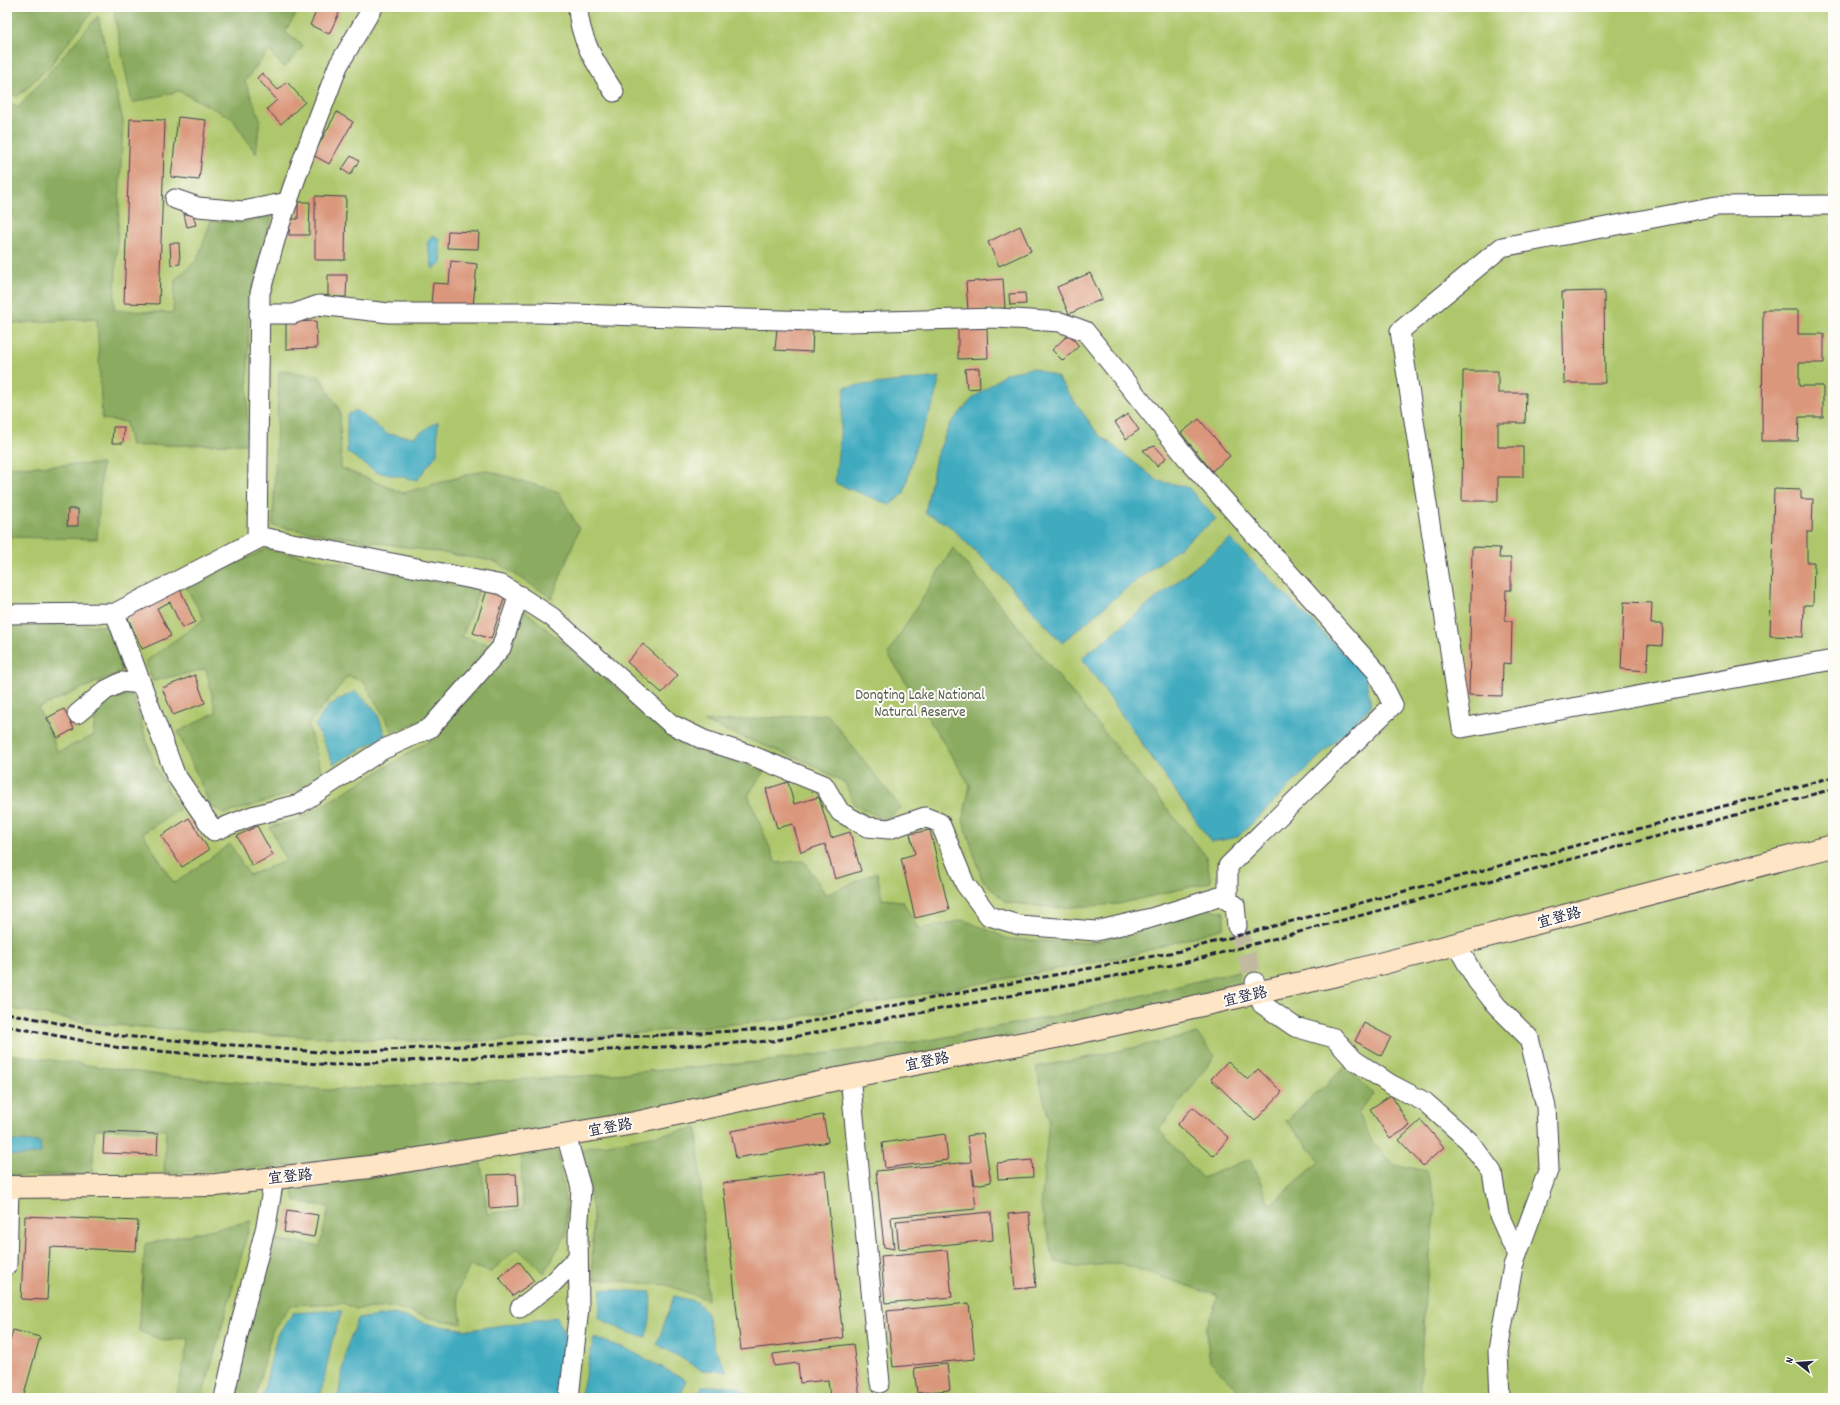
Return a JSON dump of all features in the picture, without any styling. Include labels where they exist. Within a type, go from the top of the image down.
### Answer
[{"type":"street","points":[[257,539],[260,293],[288,202],[338,66],[373,7]]},
{"type":"street","points":[[578,7],[579,24],[590,54],[614,92]]},
{"type":"street","points":[[175,199],[198,207],[243,211],[288,202]]},
{"type":"street","points":[[1833,205],[1716,206],[1502,247],[1400,330],[1462,728],[1833,660]]},
{"type":"street","points":[[259,314],[293,314],[319,305],[389,313],[538,313],[848,322],[998,318],[1060,322],[1085,331],[1190,462],[1376,671],[1393,705],[1228,866],[1228,901]]},
{"type":"street","points":[[7,614],[115,613],[262,536],[502,585],[552,617],[671,724],[704,740],[748,754],[824,785],[840,812],[866,827],[889,829],[925,817],[940,823],[964,884],[989,916],[1019,925],[1096,931],[1151,918],[1222,896],[1235,905],[1237,926]]},
{"type":"street","points":[[115,613],[175,774],[214,831],[252,816],[298,804],[382,750],[430,728],[501,648],[519,595]]},
{"type":"street","points":[[77,714],[106,690],[122,682],[141,684]]},
{"type":"street","name":"宜登路","points":[[8,1187],[216,1184],[369,1167],[635,1123],[850,1076],[1076,1033],[1256,987],[1341,974],[1833,846]]},
{"type":"street","points":[[1456,944],[1477,981],[1497,1006],[1529,1038],[1546,1107],[1549,1168],[1513,1266],[1498,1351],[1500,1398]]},
{"type":"street","points":[[1256,987],[1262,1004],[1295,1027],[1334,1038],[1354,1060],[1390,1084],[1425,1102],[1469,1141],[1492,1172],[1499,1215],[1517,1255]]},
{"type":"street","points":[[850,1076],[880,1383]]},
{"type":"street","points":[[566,1134],[581,1188],[578,1257],[579,1308],[569,1398]]},
{"type":"street","points":[[224,1398],[242,1318],[266,1226],[274,1178]]},
{"type":"street","points":[[7,1265],[8,1187]]},
{"type":"street","points":[[520,1308],[554,1283],[578,1257]]},
{"type":"green space","name":"Dongting Lake National Natural Reserve","points":[[7,7],[1833,7],[1833,1398],[7,1398]]},
{"type":"green space","points":[[7,7],[94,7],[49,67],[17,97],[7,91]]},
{"type":"green space","points":[[117,7],[300,7],[285,32],[303,46],[284,68],[269,50],[245,81],[260,119],[256,154],[232,118],[179,91],[132,103],[114,14]]},
{"type":"green space","points":[[98,16],[123,121],[114,310],[173,313],[175,280],[197,260],[211,221],[243,222],[272,216],[249,302],[247,444],[131,446],[126,422],[102,419],[97,318],[7,324],[7,102],[18,108]]},
{"type":"green space","points":[[279,371],[319,375],[340,411],[341,468],[403,493],[485,470],[559,492],[579,529],[552,598],[494,561],[273,526]]},
{"type":"green space","points":[[102,464],[97,539],[7,537],[7,467]]},
{"type":"green space","points":[[953,548],[1206,856],[1211,882],[1118,904],[1055,908],[1005,902],[982,879],[963,820],[970,785],[888,654]]},
{"type":"green space","points":[[266,549],[479,590],[462,637],[491,645],[426,719],[393,732],[364,682],[348,676],[308,725],[324,779],[297,792],[224,814],[210,805],[178,732],[216,712],[206,669],[153,681],[145,662],[204,619],[186,587]]},
{"type":"green space","points":[[524,610],[680,742],[764,772],[748,795],[776,863],[804,861],[826,895],[877,872],[882,899],[902,901],[919,929],[964,920],[1009,939],[1093,943],[1206,908],[1224,912],[1224,928],[1128,956],[788,1019],[595,1037],[444,1042],[250,1034],[96,1024],[7,1008],[7,685],[12,622],[108,626],[122,671],[38,708],[58,752],[93,736],[95,717],[111,698],[132,695],[155,766],[179,810],[143,833],[174,884],[230,844],[249,875],[286,861],[270,827],[298,820],[431,740],[505,657]]},
{"type":"green space","points":[[827,714],[901,808],[884,820],[854,804],[845,783],[809,763],[704,722]]},
{"type":"green space","points":[[1239,971],[1239,988],[605,1120],[441,1146],[296,1165],[164,1173],[166,1129],[95,1129],[92,1174],[7,1176],[7,1054],[166,1076],[328,1090],[601,1075],[769,1061],[930,1040],[1075,1012]]},
{"type":"green space","points":[[1197,1034],[1215,1056],[1159,1130],[1202,1178],[1250,1159],[1270,1205],[1320,1161],[1286,1121],[1346,1066],[1373,1094],[1358,1113],[1373,1143],[1395,1165],[1427,1171],[1436,1207],[1425,1296],[1419,1398],[1246,1398],[1210,1362],[1206,1329],[1218,1296],[1120,1263],[1076,1267],[1054,1261],[1041,1207],[1049,1119],[1036,1067]]},
{"type":"green space","points":[[697,1128],[708,1300],[667,1285],[592,1279],[593,1211],[581,1149]]},
{"type":"green space","points":[[557,1149],[566,1205],[566,1235],[544,1273],[517,1248],[491,1272],[470,1266],[457,1292],[462,1324],[430,1318],[393,1307],[356,1309],[343,1303],[291,1305],[272,1331],[255,1398],[233,1398],[254,1307],[273,1239],[320,1246],[329,1207],[295,1201],[292,1188],[481,1162],[487,1214],[523,1209],[521,1157]]},
{"type":"green space","points":[[251,1221],[202,1398],[176,1398],[189,1338],[164,1341],[139,1331],[145,1244]]},
{"type":"water","points":[[432,235],[439,238],[442,263],[433,269],[427,244]]},
{"type":"water","points":[[1033,368],[1057,377],[1098,434],[1158,481],[1188,487],[1216,519],[1123,591],[1062,643],[1001,576],[947,524],[925,513],[936,457],[950,424],[972,399],[1007,373]]},
{"type":"water","points":[[940,377],[933,404],[915,449],[904,493],[890,505],[835,483],[845,387]]},
{"type":"water","points":[[357,410],[387,434],[414,437],[438,421],[437,454],[417,480],[376,472],[347,452],[347,415]]},
{"type":"water","points":[[1230,539],[1366,676],[1371,706],[1238,837],[1211,842],[1082,658]]},
{"type":"water","points":[[355,691],[377,712],[385,736],[334,764],[315,725],[328,706]]},
{"type":"water","points":[[7,1141],[40,1142],[41,1153],[20,1156],[7,1155]]},
{"type":"water","points":[[601,1289],[651,1292],[650,1320],[646,1337],[626,1332],[599,1318]]},
{"type":"water","points":[[674,1296],[697,1302],[707,1314],[715,1349],[727,1371],[701,1370],[657,1344]]},
{"type":"water","points":[[342,1311],[332,1341],[320,1398],[262,1398],[277,1335],[293,1313]]},
{"type":"water","points":[[394,1314],[433,1325],[469,1330],[557,1317],[568,1342],[558,1398],[338,1398],[347,1346],[358,1319]]},
{"type":"water","points":[[594,1338],[625,1348],[686,1380],[680,1398],[580,1398]]},
{"type":"water","points":[[702,1386],[736,1386],[753,1398],[698,1398]]},
{"type":"building","points":[[318,7],[342,7],[329,34],[310,25]]},
{"type":"building","points":[[262,73],[278,90],[287,82],[305,102],[281,124],[267,109],[277,100],[257,78]]},
{"type":"building","points":[[337,112],[353,122],[329,164],[313,155]]},
{"type":"building","points":[[178,117],[206,120],[199,180],[171,177]]},
{"type":"building","points":[[130,119],[165,120],[159,304],[124,303]]},
{"type":"building","points":[[351,156],[359,161],[350,175],[342,169]]},
{"type":"building","points":[[315,196],[346,197],[345,260],[315,260]]},
{"type":"building","points":[[298,202],[310,202],[309,235],[289,235],[290,219],[298,219]]},
{"type":"building","points":[[184,214],[193,215],[196,225],[187,227]]},
{"type":"building","points":[[1020,226],[1031,251],[999,266],[988,242]]},
{"type":"building","points":[[448,231],[479,232],[478,249],[447,248]]},
{"type":"building","points":[[170,243],[179,243],[180,264],[171,265]]},
{"type":"building","points":[[451,261],[477,264],[473,307],[431,303],[433,283],[449,284]]},
{"type":"building","points":[[1090,273],[1102,299],[1069,314],[1057,287]]},
{"type":"building","points":[[328,275],[347,275],[346,297],[328,297]]},
{"type":"building","points":[[1003,279],[1005,308],[968,311],[966,282]]},
{"type":"building","points":[[1604,291],[1605,383],[1564,383],[1562,292]]},
{"type":"building","points":[[1025,293],[1026,304],[1010,305],[1009,294]]},
{"type":"building","points":[[1763,310],[1798,310],[1798,334],[1824,334],[1824,363],[1799,363],[1799,386],[1823,386],[1823,417],[1799,417],[1798,441],[1762,441]]},
{"type":"building","points":[[316,321],[317,348],[286,349],[286,322]]},
{"type":"building","points":[[777,328],[813,330],[812,352],[775,350]]},
{"type":"building","points":[[987,328],[988,358],[958,359],[958,329]]},
{"type":"building","points":[[1069,334],[1079,346],[1063,361],[1052,350]]},
{"type":"building","points":[[979,368],[980,388],[967,389],[965,369]]},
{"type":"building","points":[[1463,371],[1498,371],[1498,393],[1526,393],[1525,423],[1498,423],[1498,447],[1523,447],[1523,477],[1498,477],[1498,501],[1462,501]]},
{"type":"building","points":[[1128,414],[1139,430],[1126,439],[1115,422]]},
{"type":"building","points":[[1199,419],[1230,456],[1212,471],[1181,433]]},
{"type":"building","points":[[113,427],[124,427],[123,443],[112,443]]},
{"type":"building","points":[[1155,446],[1166,458],[1157,466],[1143,450]]},
{"type":"building","points":[[1774,489],[1801,490],[1801,499],[1813,499],[1812,532],[1807,532],[1807,562],[1814,562],[1813,605],[1804,605],[1803,637],[1770,636]]},
{"type":"building","points":[[68,509],[78,509],[78,526],[67,526]]},
{"type":"building","points":[[1472,547],[1500,548],[1499,558],[1511,558],[1511,590],[1506,590],[1505,621],[1512,621],[1511,664],[1503,663],[1502,696],[1469,695]]},
{"type":"building","points":[[180,589],[195,622],[182,628],[170,602],[157,608],[171,636],[142,649],[126,614]]},
{"type":"building","points":[[487,590],[505,596],[491,639],[473,633]]},
{"type":"building","points":[[1624,602],[1652,603],[1651,624],[1663,624],[1662,646],[1648,645],[1647,671],[1621,669]]},
{"type":"building","points":[[643,644],[678,675],[662,693],[627,662]]},
{"type":"building","points":[[195,675],[205,703],[173,715],[162,688]]},
{"type":"building","points":[[64,709],[74,729],[58,738],[47,718]]},
{"type":"building","points":[[788,782],[794,804],[819,797],[831,838],[850,832],[861,871],[835,879],[825,844],[801,852],[793,824],[777,828],[766,789]]},
{"type":"building","points":[[189,818],[209,850],[182,867],[161,836]]},
{"type":"building","points":[[257,826],[273,855],[252,866],[237,836]]},
{"type":"building","points":[[930,830],[949,910],[915,918],[901,858],[915,854],[910,834]]},
{"type":"building","points":[[1364,1023],[1391,1037],[1381,1056],[1355,1041]]},
{"type":"building","points":[[1228,1061],[1248,1080],[1258,1069],[1282,1092],[1255,1121],[1211,1079]]},
{"type":"building","points":[[1391,1095],[1410,1126],[1390,1139],[1370,1109]]},
{"type":"building","points":[[1193,1107],[1229,1138],[1213,1156],[1177,1125]]},
{"type":"building","points":[[823,1115],[828,1142],[736,1158],[731,1131]]},
{"type":"building","points":[[1421,1120],[1444,1147],[1423,1166],[1399,1140]]},
{"type":"building","points":[[104,1132],[158,1134],[157,1155],[103,1153]]},
{"type":"building","points":[[983,1133],[991,1182],[975,1185],[972,1169],[976,1209],[891,1217],[894,1249],[884,1247],[876,1171],[971,1162],[967,1136]]},
{"type":"building","points":[[945,1134],[948,1160],[885,1168],[882,1143]]},
{"type":"building","points":[[1032,1160],[1033,1177],[998,1179],[997,1163]]},
{"type":"building","points":[[825,1171],[843,1338],[741,1350],[723,1183]]},
{"type":"building","points":[[516,1174],[518,1206],[489,1208],[488,1175]]},
{"type":"building","points":[[287,1210],[318,1215],[314,1237],[284,1232]]},
{"type":"building","points":[[991,1212],[993,1240],[899,1249],[896,1221]]},
{"type":"building","points":[[1029,1212],[1036,1287],[1015,1289],[1008,1214]]},
{"type":"building","points":[[25,1216],[138,1221],[136,1251],[50,1247],[47,1300],[21,1299]]},
{"type":"building","points":[[947,1250],[952,1297],[885,1303],[881,1256]]},
{"type":"building","points":[[519,1261],[534,1281],[513,1296],[499,1277]]},
{"type":"building","points":[[969,1303],[975,1359],[893,1367],[887,1311]]},
{"type":"building","points":[[13,1330],[40,1337],[23,1398],[7,1398],[7,1352]]},
{"type":"building","points":[[853,1344],[860,1398],[830,1398],[828,1380],[800,1383],[798,1363],[774,1366],[773,1354]]},
{"type":"building","points":[[947,1364],[950,1390],[917,1393],[914,1368]]},
{"type":"tunnel","points":[[1237,926],[1255,982]]},
{"type":"railway","points":[[7,1013],[122,1036],[333,1053],[771,1029],[1180,951],[1833,777]]},
{"type":"railway","points":[[7,1026],[120,1048],[333,1065],[772,1041],[1183,963],[1833,789]]}]
